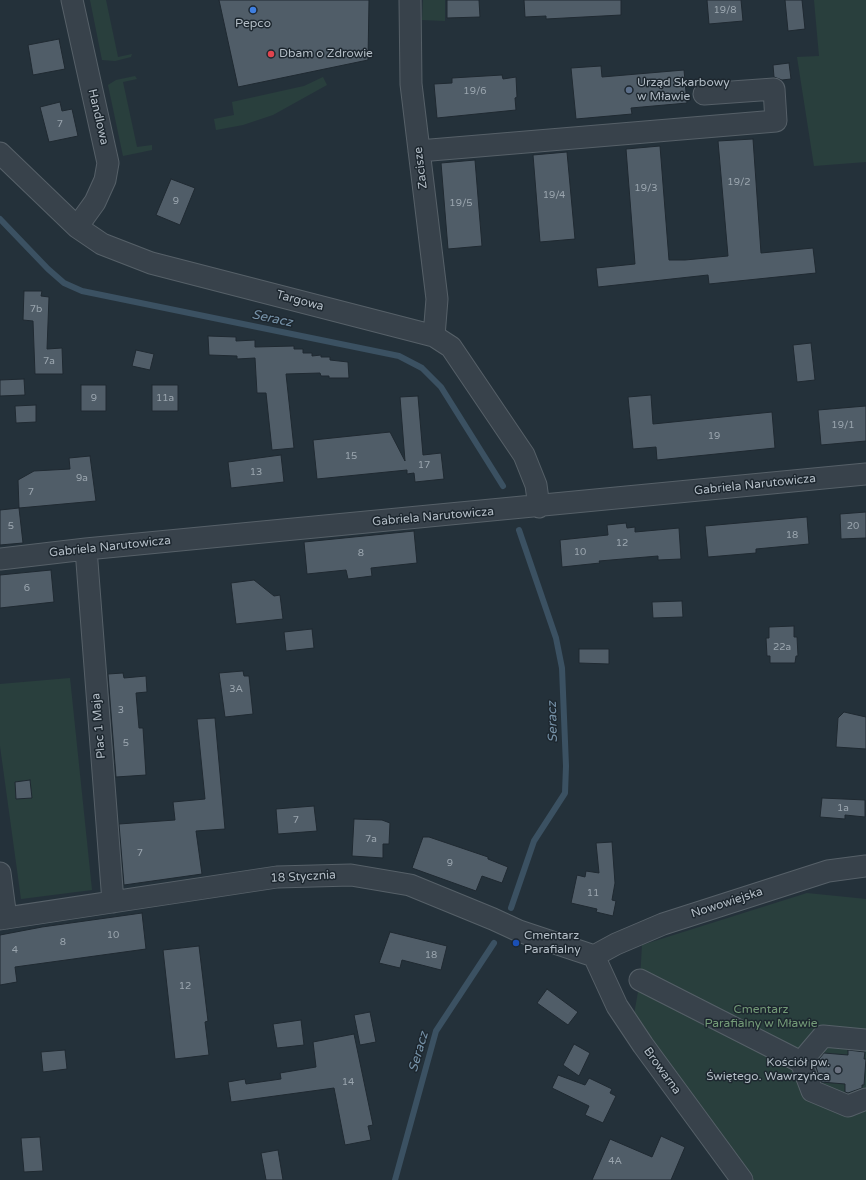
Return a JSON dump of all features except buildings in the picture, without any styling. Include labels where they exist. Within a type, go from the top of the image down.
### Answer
[{"type":"street","name":"Handlowa","points":[[72,0],[108,163],[105,180],[95,202],[77,227]]},
{"type":"street","name":"Zacisze","points":[[410,0],[411,84],[437,299],[434,336]]},
{"type":"street","points":[[419,151],[776,121],[774,89],[704,94]]},
{"type":"street","name":"Targowa","points":[[0,153],[77,227],[102,244],[151,263],[434,336],[451,347],[464,364],[524,455],[536,485],[539,507]]},
{"type":"street","name":"Gabriela Narutowicza","points":[[0,560],[86,549],[539,507],[866,474]]},
{"type":"street","name":"Plac 1 Maja","points":[[86,549],[113,902]]},
{"type":"street","name":"Nowowiejska","points":[[594,956],[616,944],[663,924],[828,871],[866,866]]},
{"type":"street","points":[[0,873],[3,918]]},
{"type":"street","name":"18 Stycznia","points":[[3,918],[277,877],[351,875],[410,885],[519,931],[594,956]]},
{"type":"street","name":"Browarna","points":[[594,956],[617,1006],[630,1026],[742,1180]]},
{"type":"street","points":[[640,980],[801,1062],[812,1092],[848,1106],[866,1099]]},
{"type":"street","points":[[801,1062],[823,1036],[866,1040]]},
{"type":"green space","points":[[90,0],[106,0],[118,57],[132,54],[131,57],[115,61],[102,60]]},
{"type":"green space","points":[[423,0],[445,0],[445,21],[422,20]]},
{"type":"green space","points":[[814,0],[866,0],[866,162],[814,166],[797,57],[819,56]]},
{"type":"green space","points":[[135,76],[137,79],[123,82],[137,147],[152,145],[152,150],[123,156],[108,85],[116,80]]},
{"type":"green space","points":[[323,77],[327,85],[273,115],[243,125],[216,130],[214,119],[234,115],[232,102],[304,86]]},
{"type":"green space","points":[[70,678],[92,890],[21,899],[0,746],[0,684]]},
{"type":"green space","name":"Cmentarz Parafialny w Mławie","points":[[807,893],[866,899],[866,1180],[743,1180],[634,1015],[640,980],[642,945]]},
{"type":"waterway","name":"Seracz","points":[[0,219],[48,269],[64,283],[82,291],[399,356],[422,368],[441,387],[503,486]]},
{"type":"waterway","name":"Seracz","points":[[511,908],[534,841],[565,793],[566,766],[562,668],[556,638],[519,530]]},
{"type":"waterway","name":"Seracz","points":[[395,1180],[436,1031],[494,943]]},
{"type":"place","name":"Pepco","points":[[253,10]]},
{"type":"place","name":"Dbam o Zdrowie","points":[[271,54]]},
{"type":"place","name":"Urząd Skarbowy w Mławie","points":[[629,90]]},
{"type":"place","name":"Cmentarz Parafialny","points":[[516,943]]},
{"type":"place","name":"Kościół pw. Świętego. Wawrzyńca","points":[[838,1070]]}]
